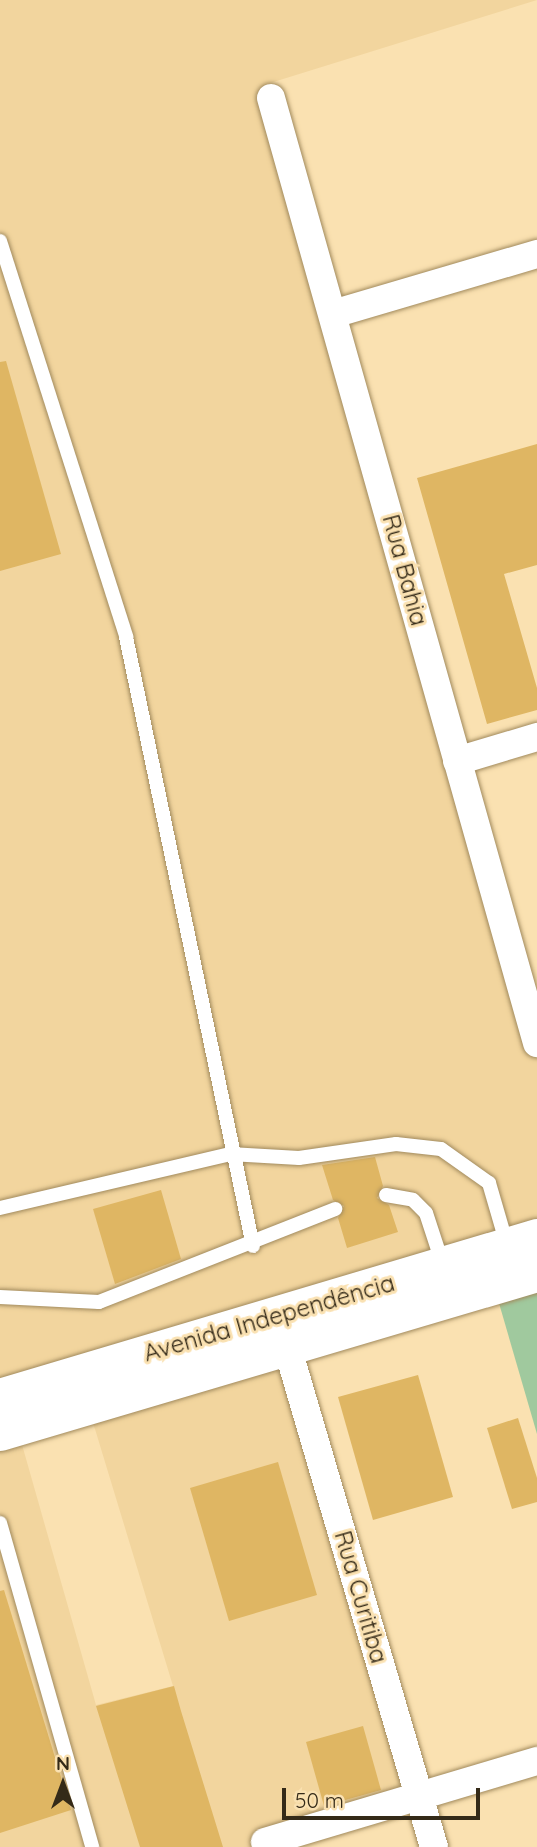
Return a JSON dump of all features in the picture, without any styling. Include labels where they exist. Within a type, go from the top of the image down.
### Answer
[{"type":"main road","name":"Avenida Independência","points":[[0,1432],[138,1374],[524,1260]]},
{"type":"main road","name":"Avenida Independência","points":[[0,1398],[138,1374]]},
{"type":"street","name":"Rua Bahia","points":[[271,98],[537,1043]]},
{"type":"street","points":[[333,314],[537,254]]},
{"type":"street","points":[[457,761],[537,737]]},
{"type":"street","name":"Rua Curitiba","points":[[283,1331],[434,1847]]},
{"type":"street","points":[[265,1842],[537,1761]]},
{"type":"lane","points":[[0,241],[126,638],[230,1154],[253,1246]]},
{"type":"lane","points":[[0,1209],[230,1154],[299,1158],[397,1144],[441,1149],[489,1183],[524,1260]]},
{"type":"lane","points":[[386,1195],[413,1200],[426,1213],[449,1282]]},
{"type":"lane","points":[[0,1297],[99,1302],[253,1246],[335,1209]]},
{"type":"lane","points":[[0,1523],[92,1847]]},
{"type":"shaded area","points":[[0,0],[537,0],[267,84],[537,1043],[537,1238],[0,1398]]},
{"type":"shaded area","points":[[287,1346],[419,1796],[250,1847],[0,1847],[0,1432],[17,1427],[96,1705],[173,1686],[88,1406]]},
{"type":"green space","points":[[537,1273],[537,1434],[494,1286]]},
{"type":"building","points":[[6,361],[61,554],[0,571],[0,362]]},
{"type":"building","points":[[537,444],[537,565],[504,574],[537,688],[537,710],[487,724],[417,478]]},
{"type":"building","points":[[375,1157],[383,1186],[377,1198],[389,1205],[398,1232],[347,1248],[338,1218],[344,1206],[333,1200],[322,1165]]},
{"type":"building","points":[[161,1190],[181,1259],[115,1284],[93,1209]]},
{"type":"building","points":[[418,1375],[453,1497],[373,1520],[338,1397]]},
{"type":"building","points":[[518,1418],[537,1478],[537,1502],[512,1509],[487,1428]]},
{"type":"building","points":[[278,1462],[317,1595],[229,1621],[190,1488]]},
{"type":"building","points":[[4,1590],[71,1810],[0,1833],[0,1591]]},
{"type":"building","points":[[174,1686],[223,1847],[140,1847],[96,1706]]},
{"type":"building","points":[[363,1726],[381,1790],[324,1806],[306,1742]]}]
